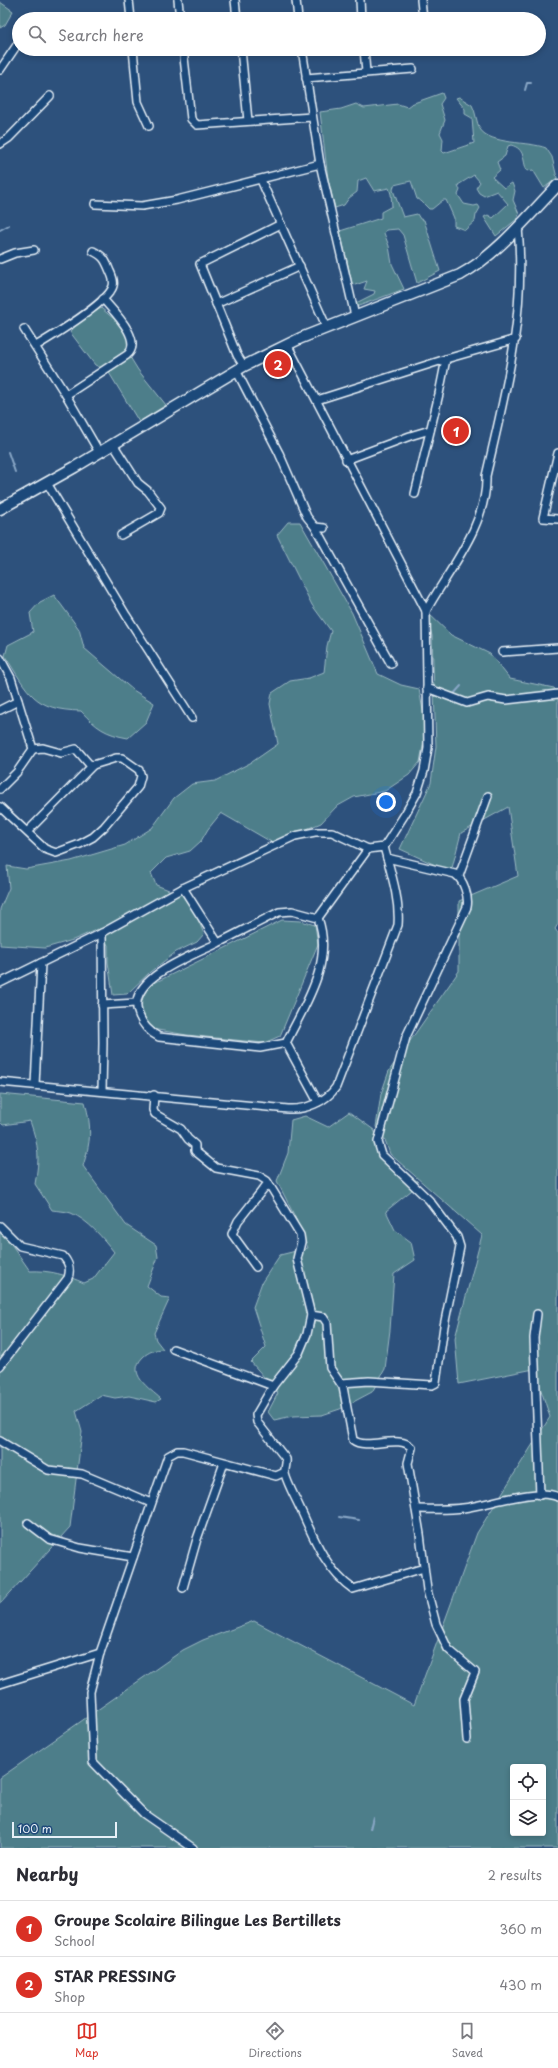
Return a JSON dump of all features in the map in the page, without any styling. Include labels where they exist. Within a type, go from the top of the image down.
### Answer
[{"type":"main road","points":[[0,509],[48,483],[240,368],[287,344],[460,275],[471,269],[518,227],[558,185]]},
{"type":"street","points":[[129,0],[130,12]]},
{"type":"street","points":[[178,0],[179,12]]},
{"type":"street","points":[[235,0],[236,12]]},
{"type":"street","points":[[296,0],[297,12]]},
{"type":"street","points":[[360,0],[361,12]]},
{"type":"street","points":[[421,0],[422,12]]},
{"type":"street","points":[[0,70],[12,52]]},
{"type":"street","points":[[134,56],[138,102],[149,126]]},
{"type":"street","points":[[184,56],[191,119],[197,125],[312,117]]},
{"type":"street","points":[[242,56],[248,121]]},
{"type":"street","points":[[303,56],[320,164],[355,316]]},
{"type":"street","points":[[365,56],[366,72]]},
{"type":"street","points":[[306,78],[413,69]]},
{"type":"street","points":[[0,144],[9,138],[50,96]]},
{"type":"street","points":[[95,204],[142,206],[177,200],[320,164]]},
{"type":"street","points":[[261,180],[327,328]]},
{"type":"street","points":[[281,224],[200,264],[237,355],[240,368],[307,517],[315,527],[391,664]]},
{"type":"street","points":[[426,611],[444,580],[457,562],[476,525],[487,492],[486,476],[510,375],[516,339],[521,266],[518,227]]},
{"type":"street","points":[[0,259],[15,253],[34,250]]},
{"type":"street","points":[[36,346],[63,330],[103,299],[112,288],[113,280],[104,258],[93,251]]},
{"type":"street","points":[[216,304],[300,266]]},
{"type":"street","points":[[66,395],[127,355],[132,348],[133,342],[126,327],[103,299]]},
{"type":"street","points":[[24,329],[66,395],[99,452]]},
{"type":"street","points":[[317,400],[446,359],[516,339]]},
{"type":"street","points":[[0,983],[102,933],[183,888],[295,836],[315,832],[332,832],[368,850],[384,847],[411,804],[424,771],[428,748],[426,611],[346,460],[317,400],[287,344]]},
{"type":"street","points":[[415,494],[446,359]]},
{"type":"street","points":[[346,460],[430,430]]},
{"type":"street","points":[[113,444],[138,484],[148,491],[161,508],[159,513],[121,535]]},
{"type":"street","points":[[558,452],[543,518],[558,519]]},
{"type":"street","points":[[48,483],[126,615],[192,718]]},
{"type":"street","points":[[315,527],[324,528]]},
{"type":"street","points":[[502,652],[558,648]]},
{"type":"street","points":[[0,658],[11,678],[33,749]]},
{"type":"street","points":[[427,688],[467,703],[488,697],[506,700],[558,694]]},
{"type":"street","points":[[0,710],[18,701]]},
{"type":"street","points":[[0,789],[17,772],[33,749],[43,748],[61,753],[76,749],[89,764],[93,765]]},
{"type":"street","points":[[0,807],[45,850],[56,853],[87,841],[104,827],[138,787],[141,776],[138,770],[122,758],[116,758],[93,765],[27,832]]},
{"type":"street","points":[[341,1383],[369,1382],[432,1386],[438,1381],[444,1326],[460,1253],[460,1242],[429,1200],[382,1155],[378,1142],[406,1037],[467,907],[467,898],[459,876],[488,796]]},
{"type":"street","points":[[0,1082],[154,1095],[298,1110],[318,1102],[332,1092],[336,1087],[398,925],[399,913],[392,873],[384,847]]},
{"type":"street","points":[[318,918],[368,850]]},
{"type":"street","points":[[387,858],[459,876]]},
{"type":"street","points":[[183,888],[218,943]]},
{"type":"street","points":[[286,1043],[260,1048],[159,1037],[150,1033],[138,1014],[136,1003],[138,994],[155,974],[279,912],[292,911],[318,918]]},
{"type":"street","points":[[286,1043],[322,964],[322,931],[318,918]]},
{"type":"street","points":[[102,933],[102,1091]]},
{"type":"street","points":[[35,1085],[41,963]]},
{"type":"street","points":[[102,1005],[136,1003]]},
{"type":"street","points":[[286,1043],[318,1102]]},
{"type":"street","points":[[154,1095],[153,1110],[155,1114],[184,1131],[188,1140],[195,1144],[195,1151],[216,1168],[259,1176],[268,1183],[300,1235],[301,1242],[297,1259],[311,1315],[302,1347],[273,1386],[256,1413],[256,1418],[286,1459],[285,1472],[313,1537],[330,1568],[343,1582],[353,1589],[424,1568]]},
{"type":"street","points":[[256,1267],[232,1234],[238,1221],[268,1183]]},
{"type":"street","points":[[0,1226],[20,1246],[63,1256],[70,1267],[68,1278],[0,1366]]},
{"type":"street","points":[[537,1314],[534,1338],[540,1495]]},
{"type":"street","points":[[311,1315],[320,1316],[325,1320],[330,1368],[341,1383],[353,1440],[360,1443],[404,1442],[412,1448],[408,1463],[427,1590],[436,1624],[448,1649],[475,1672],[464,1699],[467,1738]]},
{"type":"street","points":[[172,1349],[273,1386]]},
{"type":"street","points":[[0,1441],[48,1470],[82,1474],[150,1503]]},
{"type":"street","points":[[193,1848],[144,1814],[93,1762],[90,1692],[100,1653],[150,1503],[166,1460],[172,1453],[183,1451],[276,1476],[285,1472]]},
{"type":"street","points":[[183,1588],[197,1539],[224,1463]]},
{"type":"street","points":[[416,1509],[462,1508],[522,1496],[550,1494],[558,1497]]},
{"type":"street","points":[[28,1523],[49,1539],[80,1548],[133,1557]]},
{"type":"street","points":[[0,1684],[100,1653]]},
{"type":"green space","points":[[0,2],[13,11],[5,25],[0,28]]},
{"type":"green space","points":[[442,93],[444,98],[440,104],[445,120],[440,133],[443,139],[442,151],[444,153],[474,143],[472,118],[465,114],[465,109],[456,98],[459,97],[472,105],[480,129],[485,134],[492,138],[546,148],[552,157],[557,178],[544,188],[533,170],[527,171],[523,155],[519,149],[511,145],[508,146],[505,156],[497,162],[500,170],[492,177],[504,188],[512,183],[515,191],[513,200],[519,214],[517,219],[496,236],[484,217],[488,215],[493,218],[508,204],[497,191],[484,196],[479,193],[476,188],[480,182],[474,175],[458,185],[460,190],[458,195],[464,204],[474,206],[478,205],[480,208],[476,215],[475,221],[465,230],[454,226],[454,218],[446,200],[443,200],[432,209],[429,209],[417,199],[411,181],[394,185],[393,190],[403,217],[417,214],[420,219],[424,220],[440,271],[417,283],[403,235],[398,229],[386,230],[384,233],[389,246],[392,264],[404,289],[356,307],[356,303],[374,294],[375,291],[364,289],[367,281],[355,285],[352,283],[340,231],[381,218],[381,212],[392,206],[391,194],[389,188],[374,191],[366,178],[358,181],[357,192],[349,198],[344,205],[335,208],[328,179],[320,112],[341,109],[356,104],[364,108],[398,104],[407,107],[411,104]]},
{"type":"green space","points":[[101,308],[114,319],[136,348],[130,357],[138,370],[166,405],[139,422],[108,371],[95,365],[70,332],[79,322]]},
{"type":"green space","points":[[288,522],[300,522],[352,613],[378,674],[401,685],[419,689],[424,716],[424,740],[420,762],[409,775],[385,791],[354,797],[336,807],[321,823],[273,843],[221,813],[208,829],[201,841],[190,851],[166,858],[151,873],[156,885],[182,895],[197,917],[204,934],[197,942],[176,952],[150,972],[127,994],[113,995],[108,962],[108,945],[98,929],[73,940],[45,948],[0,945],[0,909],[9,888],[7,866],[26,869],[71,861],[125,845],[152,828],[174,798],[192,784],[215,781],[252,762],[278,744],[270,704],[272,693],[290,681],[309,678],[324,672],[327,646],[331,631],[312,605],[277,535]]},
{"type":"green space","points":[[54,595],[79,629],[84,648],[133,690],[154,703],[146,722],[128,738],[107,732],[92,722],[81,711],[65,710],[42,703],[27,689],[5,656],[8,645],[33,632],[30,613],[40,602]]},
{"type":"green space","points":[[426,611],[451,635],[490,654],[510,679],[554,688],[558,693],[558,924],[555,929],[558,933],[558,1848],[0,1848],[0,1778],[183,1650],[203,1640],[254,1621],[414,1705],[477,1533],[550,1417],[534,1369],[459,1384],[455,1338],[482,1235],[390,1154],[385,1140],[376,1127],[381,1094],[389,1071],[459,971],[459,901],[518,876],[508,807],[461,833],[451,872],[400,849],[431,783],[436,746],[432,636]]},
{"type":"green space","points":[[282,920],[301,921],[315,925],[318,944],[280,1036],[264,1043],[187,1035],[152,1029],[145,1018],[142,1008],[143,998],[148,986]]},
{"type":"green space","points":[[0,1094],[85,1102],[89,1119],[90,1134],[88,1149],[83,1166],[126,1225],[156,1245],[158,1257],[147,1286],[161,1297],[170,1298],[154,1333],[156,1340],[163,1349],[152,1351],[145,1355],[138,1363],[137,1369],[141,1380],[161,1399],[156,1402],[129,1396],[115,1398],[101,1395],[76,1411],[82,1432],[70,1527],[0,1604],[0,1233],[7,1238],[30,1271],[44,1271],[58,1274],[84,1283],[93,1279],[114,1252],[100,1235],[83,1220],[69,1212],[52,1210],[35,1184],[38,1166],[38,1152],[30,1121],[3,1125],[0,1122]]},
{"type":"green space","points":[[349,1112],[374,1130],[385,1154],[418,1182],[412,1190],[386,1211],[395,1230],[411,1242],[415,1260],[394,1274],[390,1330],[385,1369],[372,1392],[340,1409],[322,1415],[293,1416],[274,1420],[268,1412],[278,1393],[251,1362],[266,1347],[253,1307],[262,1282],[280,1255],[308,1248],[296,1219],[277,1181],[288,1153],[291,1120],[305,1116],[328,1127]]},
{"type":"waterway","points":[[525,90],[527,83],[531,83]]},
{"type":"waterway","points":[[0,230],[9,225]]},
{"type":"waterway","points":[[8,452],[15,472]]},
{"type":"waterway","points":[[452,696],[461,686]]},
{"type":"waterway","points":[[339,1517],[359,1520]]},
{"type":"waterway","points":[[370,1829],[373,1817]]},
{"type":"place","name":"STAR PRESSING","points":[[278,364]]},
{"type":"place","name":"Groupe Scolaire Bilingue Les Bertillets","points":[[456,431]]}]
